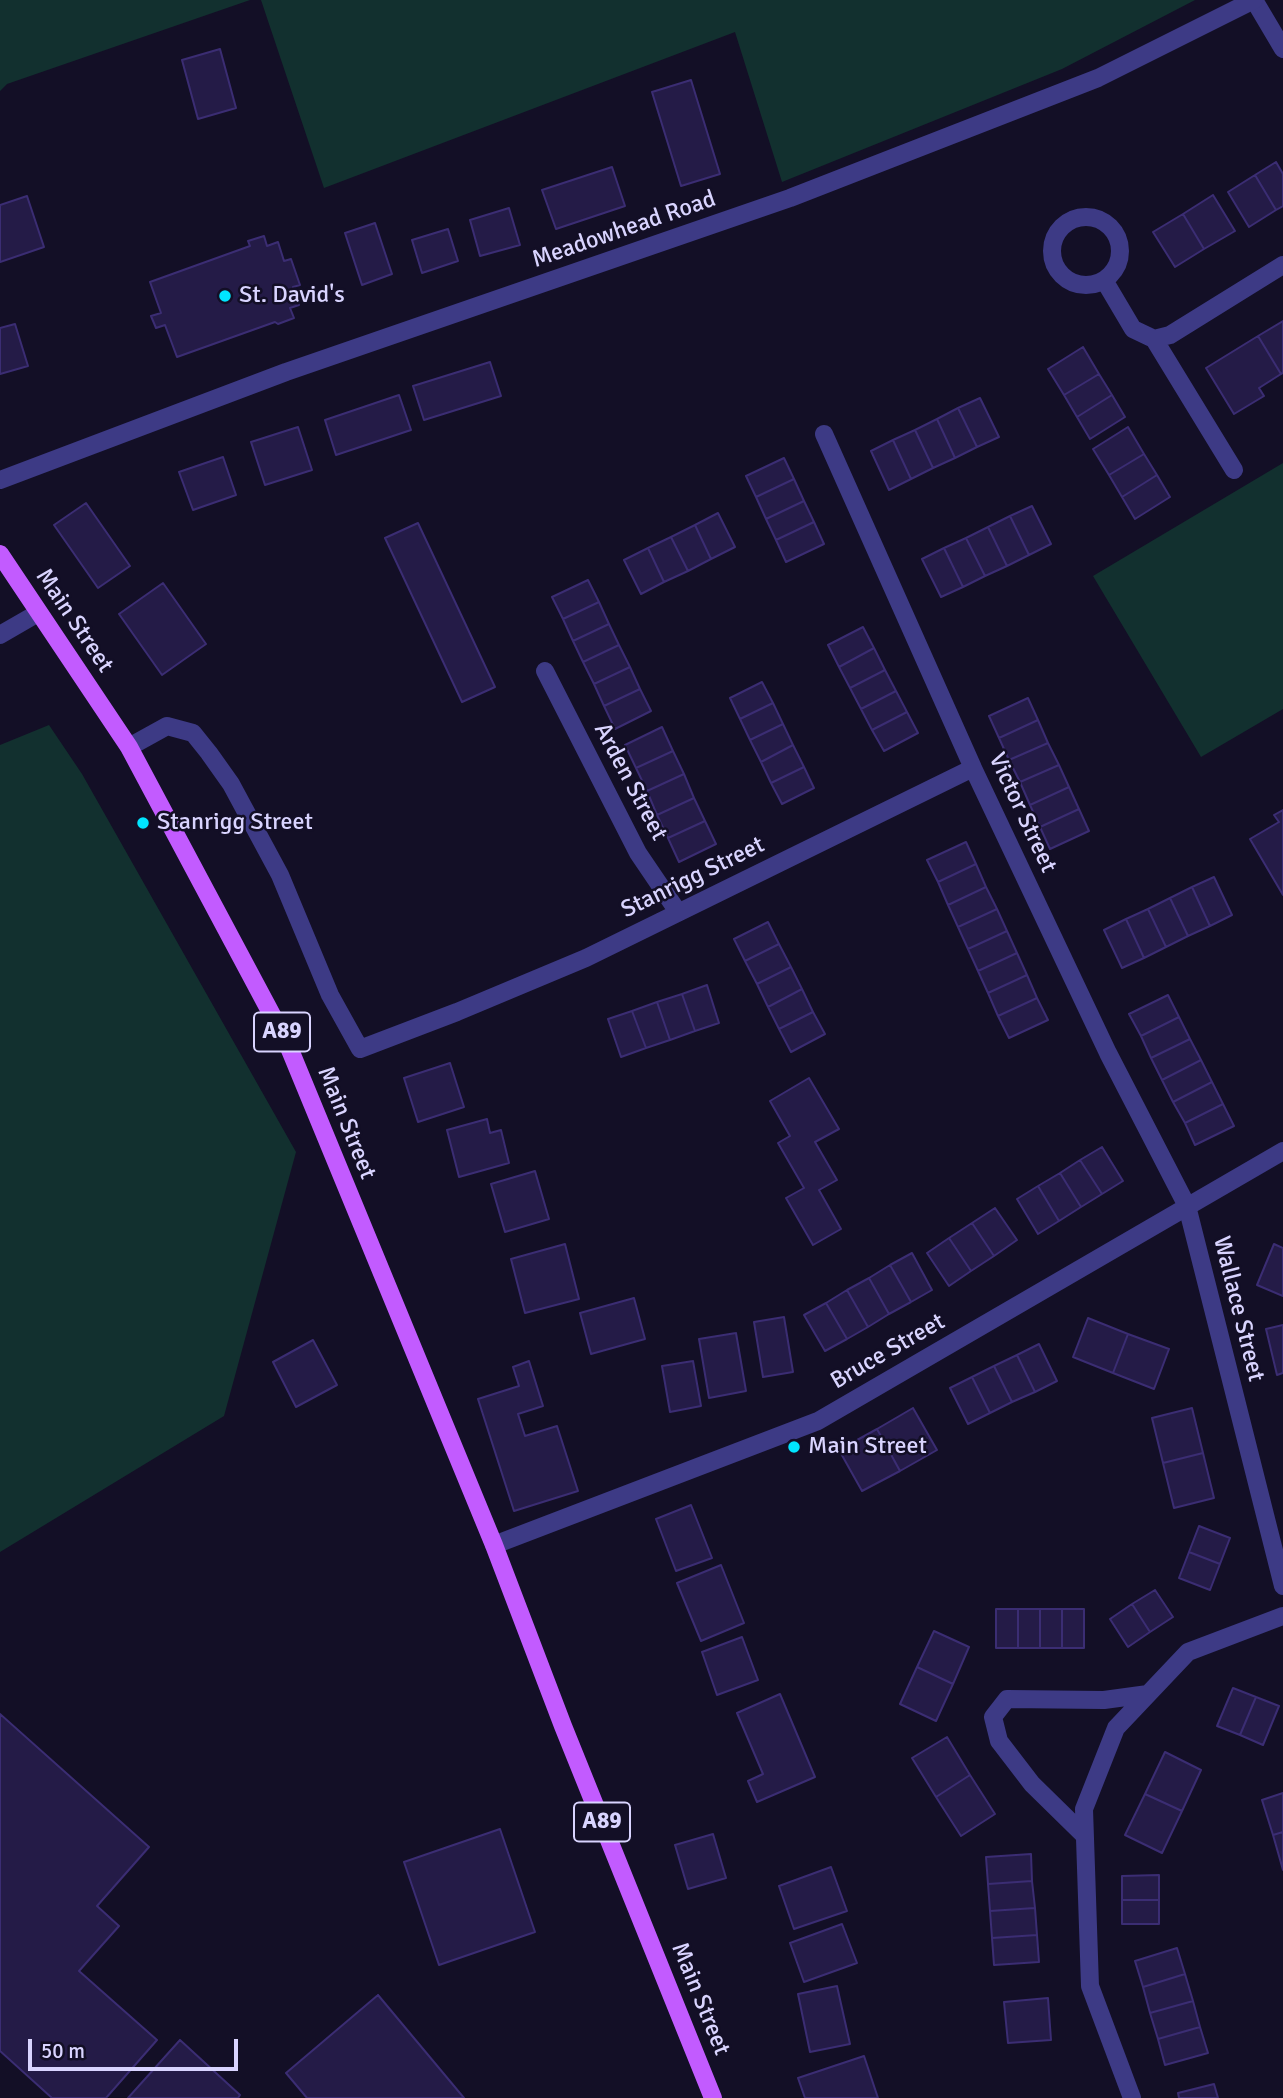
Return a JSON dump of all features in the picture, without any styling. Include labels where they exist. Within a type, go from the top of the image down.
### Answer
[{"type":"main road","name":"Main Street","points":[[0,554],[129,747],[288,1045],[494,1545],[563,1726],[713,2098]]},
{"type":"street","points":[[1254,0],[1283,49]]},
{"type":"street","name":"Meadowhead Road","points":[[0,480],[286,372],[790,198],[1098,78],[1254,0]]},
{"type":"street","points":[[1154,339],[1170,335],[1283,265]]},
{"type":"street","points":[[1104,280],[1132,329],[1154,339],[1234,470]]},
{"type":"street","name":"Victor Street","points":[[824,434],[973,768],[1108,1052],[1187,1206]]},
{"type":"street","points":[[0,635],[38,612]]},
{"type":"street","name":"Arden Street","points":[[545,671],[638,853],[678,912]]},
{"type":"street","name":"Stanrigg Street","points":[[129,747],[167,726],[193,733],[209,753],[231,784],[280,875],[330,995],[360,1049],[586,958],[973,768]]},
{"type":"street","name":"Bruce Street","points":[[494,1545],[818,1421],[1283,1151]]},
{"type":"street","name":"Wallace Street","points":[[1187,1206],[1283,1586]]},
{"type":"street","points":[[1132,2098],[1090,1986],[1083,1809],[1116,1728],[1188,1652],[1283,1616]]},
{"type":"street","points":[[1084,1835],[1031,1784],[999,1741],[993,1717],[1007,1699],[1104,1700],[1148,1694]]},
{"type":"green space","points":[[0,0],[250,0],[7,84],[0,91]]},
{"type":"green space","points":[[261,0],[1195,0],[1062,69],[782,182],[735,32],[324,188]]},
{"type":"green space","points":[[1283,463],[1283,709],[1201,757],[1093,576]]},
{"type":"green space","points":[[49,725],[82,774],[296,1152],[224,1416],[0,1552],[0,745]]},
{"type":"building","points":[[220,49],[236,108],[198,119],[182,60]]},
{"type":"building","points":[[691,80],[720,174],[681,186],[652,92]]},
{"type":"building","points":[[1276,162],[1283,174],[1283,206],[1276,210],[1255,175]]},
{"type":"building","points":[[612,167],[625,206],[556,229],[542,190]]},
{"type":"building","points":[[1255,175],[1276,210],[1249,227],[1228,192]]},
{"type":"building","points":[[1213,195],[1235,231],[1204,249],[1183,214]]},
{"type":"building","points":[[27,196],[44,247],[0,262],[0,205]]},
{"type":"building","points":[[509,208],[520,245],[480,256],[470,220]]},
{"type":"building","points":[[1183,214],[1204,249],[1175,267],[1153,232]]},
{"type":"building","points":[[375,223],[392,274],[362,285],[345,233]]},
{"type":"building","points":[[448,229],[458,261],[422,273],[412,240]]},
{"type":"building","name":"St. David's","points":[[264,236],[267,246],[278,242],[284,261],[291,259],[300,285],[293,287],[299,305],[290,308],[294,318],[278,324],[275,322],[177,357],[165,325],[156,328],[151,316],[161,313],[150,282],[250,246],[248,241]]},
{"type":"building","points":[[1283,321],[1283,373],[1281,374],[1258,336]]},
{"type":"building","points":[[15,324],[28,366],[0,374],[0,328]]},
{"type":"building","points":[[1258,336],[1281,374],[1259,388],[1264,396],[1234,414],[1206,368]]},
{"type":"building","points":[[1083,347],[1099,374],[1064,395],[1048,369]]},
{"type":"building","points":[[490,362],[501,396],[424,420],[413,386]]},
{"type":"building","points":[[1099,374],[1112,395],[1077,417],[1064,395]]},
{"type":"building","points":[[399,395],[411,430],[336,455],[325,420]]},
{"type":"building","points":[[1112,395],[1125,417],[1090,439],[1077,417]]},
{"type":"building","points":[[980,398],[999,437],[977,447],[958,408]]},
{"type":"building","points":[[958,408],[977,447],[955,458],[937,419]]},
{"type":"building","points":[[937,419],[955,458],[933,468],[915,430]]},
{"type":"building","points":[[298,427],[312,470],[265,485],[251,442]]},
{"type":"building","points":[[1128,427],[1144,454],[1109,475],[1093,449]]},
{"type":"building","points":[[915,430],[933,468],[911,479],[893,440]]},
{"type":"building","points":[[893,440],[911,479],[889,490],[871,451]]},
{"type":"building","points":[[1144,454],[1157,475],[1122,497],[1109,475]]},
{"type":"building","points":[[223,457],[236,495],[193,510],[179,472]]},
{"type":"building","points":[[784,458],[794,479],[756,497],[746,476]]},
{"type":"building","points":[[1157,475],[1170,497],[1135,519],[1122,497]]},
{"type":"building","points":[[794,479],[804,501],[766,519],[756,497]]},
{"type":"building","points":[[804,501],[814,522],[776,540],[766,519]]},
{"type":"building","points":[[86,503],[130,566],[98,588],[54,525]]},
{"type":"building","points":[[1032,506],[1051,544],[1029,555],[1010,516]]},
{"type":"building","points":[[718,513],[735,547],[711,559],[695,525]]},
{"type":"building","points":[[1010,516],[1029,555],[1007,566],[988,527]]},
{"type":"building","points":[[814,522],[824,544],[786,562],[776,540]]},
{"type":"building","points":[[418,523],[495,687],[462,702],[385,538]]},
{"type":"building","points":[[695,525],[711,559],[688,571],[671,537]]},
{"type":"building","points":[[988,527],[1007,566],[985,576],[966,538]]},
{"type":"building","points":[[671,537],[688,571],[664,582],[648,548]]},
{"type":"building","points":[[966,538],[985,576],[963,587],[944,548]]},
{"type":"building","points":[[648,548],[664,582],[641,594],[624,560]]},
{"type":"building","points":[[944,548],[963,587],[941,597],[922,559]]},
{"type":"building","points":[[588,580],[599,602],[563,619],[552,597]]},
{"type":"building","points":[[163,583],[206,644],[162,675],[119,614]]},
{"type":"building","points":[[599,602],[609,624],[573,641],[563,619]]},
{"type":"building","points":[[609,624],[619,645],[583,662],[573,641]]},
{"type":"building","points":[[863,627],[874,648],[839,667],[828,645]]},
{"type":"building","points":[[619,645],[630,667],[594,684],[583,662]]},
{"type":"building","points":[[874,648],[885,670],[850,688],[839,667]]},
{"type":"building","points":[[630,667],[640,689],[604,706],[594,684]]},
{"type":"building","points":[[885,670],[896,691],[861,709],[850,688]]},
{"type":"building","points":[[762,682],[773,703],[740,719],[730,698]]},
{"type":"building","points":[[640,689],[651,711],[615,729],[604,706]]},
{"type":"building","points":[[896,691],[907,712],[872,730],[861,709]]},
{"type":"building","points":[[1028,698],[1038,720],[999,738],[989,716]]},
{"type":"building","points":[[773,703],[783,724],[750,740],[740,719]]},
{"type":"building","points":[[907,712],[918,733],[884,751],[872,730]]},
{"type":"building","points":[[1038,720],[1048,743],[1009,760],[999,738]]},
{"type":"building","points":[[783,724],[793,745],[761,762],[750,740]]},
{"type":"building","points":[[662,727],[673,751],[636,768],[625,745]]},
{"type":"building","points":[[1048,743],[1059,765],[1020,782],[1009,760]]},
{"type":"building","points":[[793,745],[804,767],[771,783],[761,762]]},
{"type":"building","points":[[673,751],[684,774],[647,791],[636,768]]},
{"type":"building","points":[[1059,765],[1069,787],[1030,805],[1020,782]]},
{"type":"building","points":[[804,767],[814,788],[782,804],[771,783]]},
{"type":"building","points":[[684,774],[694,798],[657,815],[647,791]]},
{"type":"building","points":[[1069,787],[1079,809],[1040,827],[1030,805]]},
{"type":"building","points":[[694,798],[705,821],[668,838],[657,815]]},
{"type":"building","points":[[1079,809],[1089,831],[1050,849],[1040,827]]},
{"type":"building","points":[[1283,810],[1283,895],[1250,839],[1279,822],[1274,815]]},
{"type":"building","points":[[705,821],[716,844],[679,862],[668,838]]},
{"type":"building","points":[[966,842],[976,864],[938,882],[927,860]]},
{"type":"building","points":[[976,864],[986,887],[948,905],[938,882]]},
{"type":"building","points":[[1214,877],[1232,915],[1210,926],[1192,887]]},
{"type":"building","points":[[986,887],[997,909],[958,927],[948,905]]},
{"type":"building","points":[[1192,887],[1210,926],[1188,936],[1170,898]]},
{"type":"building","points":[[1170,898],[1188,936],[1166,947],[1148,909]]},
{"type":"building","points":[[997,909],[1007,931],[968,949],[958,927]]},
{"type":"building","points":[[1148,909],[1166,947],[1144,958],[1126,919]]},
{"type":"building","points":[[1126,919],[1144,958],[1122,968],[1104,930]]},
{"type":"building","points":[[768,922],[779,944],[745,961],[734,939]]},
{"type":"building","points":[[1007,931],[1017,953],[978,971],[968,949]]},
{"type":"building","points":[[779,944],[791,967],[757,984],[745,961]]},
{"type":"building","points":[[1017,953],[1027,975],[988,993],[978,971]]},
{"type":"building","points":[[791,967],[802,989],[768,1007],[757,984]]},
{"type":"building","points":[[1027,975],[1037,998],[998,1016],[988,993]]},
{"type":"building","points":[[707,985],[719,1023],[695,1031],[682,994]]},
{"type":"building","points":[[802,989],[813,1012],[779,1029],[768,1007]]},
{"type":"building","points":[[682,994],[695,1031],[670,1040],[657,1002]]},
{"type":"building","points":[[1168,995],[1179,1017],[1141,1036],[1129,1014]]},
{"type":"building","points":[[1037,998],[1048,1020],[1009,1038],[998,1016]]},
{"type":"building","points":[[657,1002],[670,1040],[646,1048],[632,1011]]},
{"type":"building","points":[[632,1011],[646,1048],[621,1057],[608,1019]]},
{"type":"building","points":[[813,1012],[825,1034],[791,1052],[779,1029]]},
{"type":"building","points":[[1179,1017],[1190,1039],[1151,1058],[1141,1036]]},
{"type":"building","points":[[1190,1039],[1201,1060],[1162,1080],[1151,1058]]},
{"type":"building","points":[[1201,1060],[1212,1082],[1173,1102],[1162,1080]]},
{"type":"building","points":[[450,1063],[464,1107],[418,1122],[404,1078]]},
{"type":"building","points":[[809,1078],[839,1129],[815,1142],[837,1180],[819,1190],[841,1229],[813,1245],[786,1198],[804,1188],[778,1143],[790,1136],[770,1101]]},
{"type":"building","points":[[1212,1082],[1223,1104],[1185,1123],[1173,1102]]},
{"type":"building","points":[[1223,1104],[1234,1126],[1195,1145],[1185,1123]]},
{"type":"building","points":[[487,1119],[490,1133],[501,1130],[509,1163],[459,1177],[447,1130]]},
{"type":"building","points":[[1102,1147],[1123,1181],[1102,1194],[1080,1160]]},
{"type":"building","points":[[1080,1160],[1102,1194],[1081,1207],[1060,1173]]},
{"type":"building","points":[[535,1171],[549,1219],[505,1232],[491,1184]]},
{"type":"building","points":[[1060,1173],[1081,1207],[1059,1221],[1038,1186]]},
{"type":"building","points":[[1038,1186],[1059,1221],[1038,1234],[1017,1199]]},
{"type":"building","points":[[995,1208],[1017,1240],[994,1256],[972,1223]]},
{"type":"building","points":[[972,1223],[994,1256],[971,1271],[949,1238]]},
{"type":"building","points":[[949,1238],[971,1271],[949,1286],[927,1253]]},
{"type":"building","points":[[565,1244],[579,1299],[525,1313],[511,1259]]},
{"type":"building","points":[[1274,1244],[1283,1248],[1283,1296],[1257,1285]]},
{"type":"building","points":[[912,1253],[932,1290],[911,1302],[890,1265]]},
{"type":"building","points":[[890,1265],[911,1302],[889,1314],[869,1278]]},
{"type":"building","points":[[869,1278],[889,1314],[868,1327],[847,1290]]},
{"type":"building","points":[[847,1290],[868,1327],[847,1339],[826,1303]]},
{"type":"building","points":[[634,1298],[645,1339],[591,1354],[580,1313]]},
{"type":"building","points":[[826,1303],[847,1339],[825,1351],[804,1315]]},
{"type":"building","points":[[784,1317],[793,1372],[763,1377],[754,1322]]},
{"type":"building","points":[[1088,1318],[1128,1334],[1113,1373],[1073,1357]]},
{"type":"building","points":[[1283,1325],[1283,1373],[1277,1375],[1266,1329]]},
{"type":"building","points":[[736,1333],[746,1391],[709,1398],[699,1339]]},
{"type":"building","points":[[1128,1334],[1169,1349],[1154,1389],[1113,1373]]},
{"type":"building","points":[[313,1340],[337,1385],[296,1407],[273,1362]]},
{"type":"building","points":[[1039,1344],[1057,1381],[1035,1392],[1017,1355]]},
{"type":"building","points":[[1017,1355],[1035,1392],[1012,1402],[994,1366]]},
{"type":"building","points":[[529,1361],[543,1406],[518,1414],[525,1436],[557,1426],[578,1491],[514,1511],[478,1399],[519,1386],[513,1367]]},
{"type":"building","points":[[693,1361],[701,1406],[670,1412],[662,1366]]},
{"type":"building","points":[[994,1366],[1012,1402],[990,1413],[972,1377]]},
{"type":"building","points":[[972,1377],[990,1413],[968,1424],[950,1388]]},
{"type":"building","points":[[913,1408],[937,1450],[900,1471],[877,1429]]},
{"type":"building","points":[[1192,1408],[1203,1453],[1163,1463],[1152,1418]]},
{"type":"building","points":[[877,1429],[900,1471],[862,1491],[839,1450]]},
{"type":"building","points":[[1203,1453],[1214,1498],[1174,1508],[1163,1463]]},
{"type":"building","points":[[691,1505],[712,1558],[676,1571],[656,1519]]},
{"type":"building","points":[[1199,1526],[1230,1538],[1220,1564],[1189,1552]]},
{"type":"building","points":[[1189,1552],[1220,1564],[1210,1590],[1179,1578]]},
{"type":"building","points":[[721,1565],[744,1623],[701,1641],[677,1583]]},
{"type":"building","points":[[1155,1590],[1173,1617],[1150,1632],[1132,1604]]},
{"type":"building","points":[[1132,1604],[1150,1632],[1128,1647],[1110,1619]]},
{"type":"building","points":[[996,1609],[1018,1609],[1018,1648],[996,1648]]},
{"type":"building","points":[[1018,1609],[1040,1609],[1040,1648],[1018,1648]]},
{"type":"building","points":[[1040,1609],[1062,1609],[1062,1648],[1040,1648]]},
{"type":"building","points":[[1062,1609],[1084,1609],[1084,1648],[1062,1648]]},
{"type":"building","points":[[934,1631],[969,1647],[953,1684],[917,1667]]},
{"type":"building","points":[[742,1637],[758,1680],[717,1695],[702,1652]]},
{"type":"building","points":[[917,1667],[953,1684],[936,1721],[900,1704]]},
{"type":"building","points":[[1233,1688],[1256,1697],[1240,1735],[1217,1726]]},
{"type":"building","points":[[780,1694],[815,1777],[757,1802],[748,1781],[763,1774],[737,1713]]},
{"type":"building","points":[[1256,1697],[1279,1706],[1263,1745],[1240,1735]]},
{"type":"building","points":[[0,1714],[149,1847],[97,1906],[119,1926],[79,1971],[157,2040],[106,2098],[52,2098],[0,2051]]},
{"type":"building","points":[[947,1737],[970,1775],[936,1797],[912,1758]]},
{"type":"building","points":[[1165,1752],[1201,1770],[1182,1811],[1145,1794]]},
{"type":"building","points":[[970,1775],[995,1814],[961,1836],[936,1797]]},
{"type":"building","points":[[1283,1793],[1283,1832],[1273,1835],[1262,1800]]},
{"type":"building","points":[[1145,1794],[1182,1811],[1162,1853],[1125,1835]]},
{"type":"building","points":[[500,1829],[535,1932],[439,1965],[404,1862]]},
{"type":"building","points":[[1283,1832],[1283,1870],[1273,1835]]},
{"type":"building","points":[[713,1834],[726,1878],[688,1889],[675,1845]]},
{"type":"building","points":[[1031,1854],[1032,1881],[988,1884],[986,1857]]},
{"type":"building","points":[[831,1867],[847,1911],[794,1929],[779,1886]]},
{"type":"building","points":[[1159,1875],[1159,1900],[1122,1900],[1122,1876]]},
{"type":"building","points":[[1032,1881],[1035,1908],[990,1911],[988,1884]]},
{"type":"building","points":[[1122,1900],[1159,1900],[1159,1924],[1122,1924]]},
{"type":"building","points":[[1035,1908],[1037,1935],[992,1938],[990,1911]]},
{"type":"building","points":[[842,1924],[857,1963],[804,1982],[790,1943]]},
{"type":"building","points":[[1037,1935],[1039,1962],[994,1965],[992,1938]]},
{"type":"building","points":[[1177,1948],[1185,1974],[1143,1987],[1135,1961]]},
{"type":"building","points":[[1185,1974],[1193,2001],[1150,2013],[1143,1987]]},
{"type":"building","points":[[837,1986],[850,2044],[810,2052],[798,1994]]},
{"type":"building","points":[[378,1995],[464,2098],[307,2098],[286,2073]]},
{"type":"building","points":[[1048,1998],[1051,2040],[1008,2043],[1004,2002]]},
{"type":"building","points":[[1193,2001],[1200,2027],[1158,2039],[1150,2013]]},
{"type":"building","points":[[1200,2027],[1208,2053],[1165,2065],[1158,2039]]},
{"type":"building","points":[[180,2040],[240,2095],[238,2098],[128,2098]]},
{"type":"building","points":[[864,2056],[878,2098],[805,2098],[798,2078]]},
{"type":"building","points":[[1214,2084],[1218,2098],[1179,2098],[1178,2093]]},
{"type":"place","name":"St. David's","points":[[225,296]]},
{"type":"place","name":"Stanrigg Street","points":[[143,823]]},
{"type":"place","name":"Main Street","points":[[794,1447]]}]
